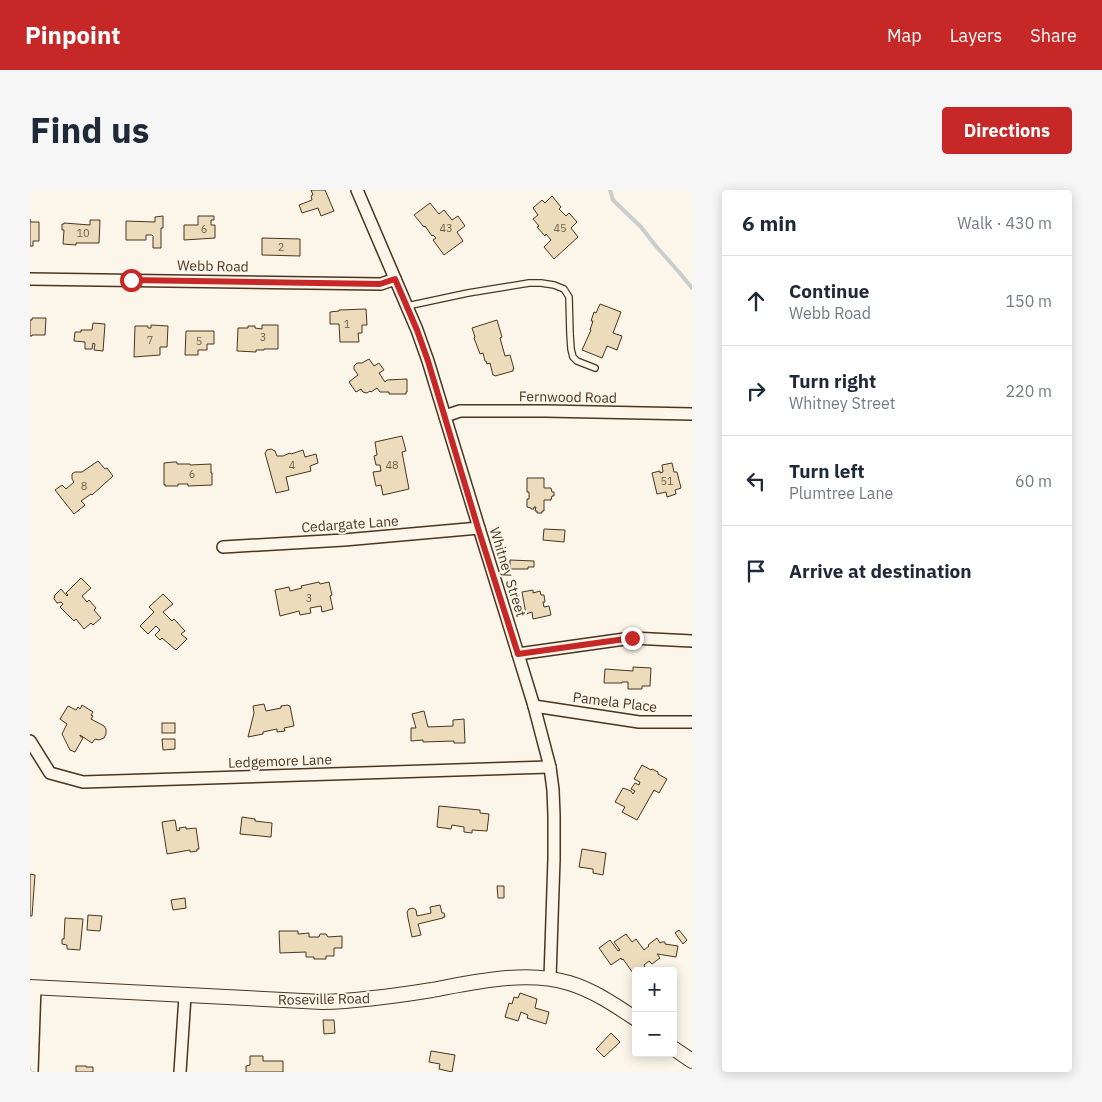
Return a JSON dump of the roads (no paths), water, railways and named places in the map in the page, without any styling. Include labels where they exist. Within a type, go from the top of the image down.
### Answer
[{"type":"street","name":"Whitney Street","points":[[358,190],[422,342],[534,706],[550,767],[554,815],[550,978]]},
{"type":"street","name":"Webb Road","points":[[30,279],[380,284],[395,279]]},
{"type":"street","name":"Fernwood Road","points":[[445,416],[460,411],[692,414]]},
{"type":"street","name":"Cedargate Lane","points":[[223,547],[344,540],[478,528]]},
{"type":"street","points":[[518,654],[632,638],[692,642]]},
{"type":"street","name":"Pamela Place","points":[[534,706],[639,722],[692,722]]},
{"type":"street","name":"Ledgemore Lane","points":[[30,741],[50,773],[83,782],[550,767]]},
{"type":"street","name":"Roseville Road","points":[[33,987],[322,1002],[384,998],[499,979],[550,978],[570,983],[592,992],[632,1016]]},
{"type":"street","points":[[32,1072],[33,987]]},
{"type":"street","points":[[180,1072],[184,996]]},
{"type":"street","points":[[677,1051],[692,1061]]},
{"type":"lane","points":[[407,306],[529,283],[554,285],[564,289],[569,297],[570,341],[573,357],[577,362],[595,368]]},
{"type":"waterway","points":[[610,190],[613,200],[641,227],[692,288]]}]
